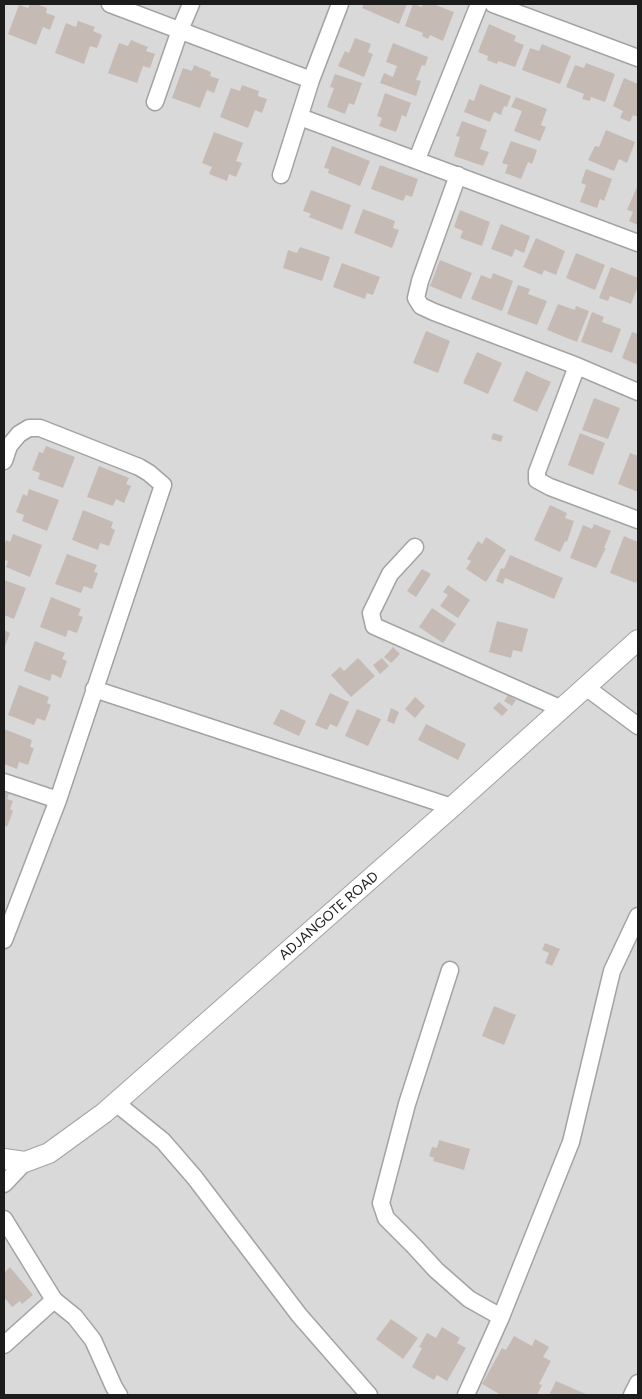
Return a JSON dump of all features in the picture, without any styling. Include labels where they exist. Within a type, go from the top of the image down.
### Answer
[{"type":"street","points":[[110,4],[311,80]]},
{"type":"street","points":[[155,102],[191,4]]},
{"type":"street","points":[[281,175],[311,80],[340,4]]},
{"type":"street","points":[[416,159],[479,4]]},
{"type":"street","points":[[493,4],[638,58]]},
{"type":"street","points":[[300,117],[638,244]]},
{"type":"street","points":[[458,175],[420,281],[416,298],[421,306],[577,366],[638,392]]},
{"type":"street","points":[[577,366],[538,472],[537,480],[550,487],[638,520]]},
{"type":"street","points":[[4,460],[9,446],[19,434],[29,428],[40,428],[139,467],[162,485],[58,800],[4,940]]},
{"type":"street","points":[[415,547],[390,574],[371,613],[374,626],[562,710]]},
{"type":"street","name":"ADJANGOTE ROAD","points":[[4,1159],[25,1162],[49,1153],[116,1103],[587,688],[638,640]]},
{"type":"street","points":[[587,688],[638,726]]},
{"type":"street","points":[[94,689],[452,807]]},
{"type":"street","points":[[4,782],[58,800]]},
{"type":"street","points":[[466,1395],[501,1317],[571,1142],[612,972],[638,916]]},
{"type":"street","points":[[450,970],[407,1104],[381,1203],[386,1218],[436,1270],[469,1299],[501,1317]]},
{"type":"street","points":[[116,1103],[162,1142],[195,1178],[298,1315],[369,1395]]},
{"type":"street","points":[[4,1184],[25,1162]]},
{"type":"street","points":[[4,1219],[54,1300],[74,1317],[93,1340],[119,1395]]},
{"type":"street","points":[[4,1345],[54,1300]]},
{"type":"street","points":[[632,1395],[638,1383]]},
{"type":"shaded area","points":[[4,4],[638,4],[638,1395],[4,1395]]},
{"type":"building","points":[[30,4],[47,8],[46,13],[55,16],[50,30],[43,27],[36,45],[8,34],[19,5],[28,8]]},
{"type":"building","points":[[364,4],[407,4],[399,24],[362,8]]},
{"type":"building","points":[[413,4],[422,7],[423,4],[433,4],[454,12],[443,41],[430,35],[428,39],[422,36],[423,33],[405,26]]},
{"type":"building","points":[[78,21],[95,27],[93,31],[102,35],[97,48],[90,46],[84,64],[55,53],[66,23],[76,27]]},
{"type":"building","points":[[489,24],[516,36],[514,41],[524,45],[515,67],[498,61],[497,64],[487,60],[488,56],[478,52]]},
{"type":"building","points":[[355,38],[371,44],[368,52],[373,54],[364,77],[338,66],[345,51],[349,53]]},
{"type":"building","points":[[131,40],[148,47],[146,51],[155,54],[150,68],[143,66],[137,83],[108,73],[119,43],[128,46]]},
{"type":"building","points":[[393,43],[428,57],[425,66],[422,65],[416,80],[421,81],[416,96],[380,83],[384,73],[393,77],[397,66],[386,62]]},
{"type":"building","points":[[542,44],[571,56],[560,84],[522,70],[530,48],[539,51]]},
{"type":"building","points":[[586,63],[615,74],[605,102],[591,97],[590,101],[582,99],[584,94],[566,87],[575,65],[584,68]]},
{"type":"building","points":[[194,65],[211,72],[210,76],[219,79],[214,93],[207,90],[200,108],[172,98],[183,68],[192,71]]},
{"type":"building","points":[[335,74],[362,83],[354,105],[349,103],[345,114],[327,107],[334,88],[330,87]]},
{"type":"building","points":[[624,78],[638,84],[638,117],[633,115],[630,122],[620,118],[623,111],[613,106]]},
{"type":"building","points":[[480,84],[511,96],[507,107],[504,106],[501,115],[494,112],[490,122],[464,112],[469,99],[474,101]]},
{"type":"building","points":[[242,85],[259,91],[258,96],[267,99],[262,113],[255,110],[248,128],[220,117],[231,88],[240,91]]},
{"type":"building","points":[[385,93],[411,103],[406,117],[402,115],[396,132],[379,126],[382,118],[377,116]]},
{"type":"building","points":[[516,97],[547,109],[541,125],[546,127],[540,141],[514,131],[522,111],[511,107]]},
{"type":"building","points":[[462,121],[487,130],[480,149],[489,152],[483,166],[454,156],[460,137],[456,136]]},
{"type":"building","points":[[606,130],[635,142],[627,163],[619,159],[614,171],[588,160],[595,146],[599,147]]},
{"type":"building","points":[[214,132],[243,143],[236,161],[242,163],[236,177],[229,174],[227,181],[209,174],[212,167],[202,163]]},
{"type":"building","points":[[511,141],[537,150],[532,164],[528,162],[521,179],[505,173],[508,165],[502,163]]},
{"type":"building","points":[[332,146],[370,161],[360,186],[328,173],[329,169],[324,168]]},
{"type":"building","points":[[380,165],[418,179],[412,197],[406,195],[403,201],[371,189]]},
{"type":"building","points":[[586,169],[612,179],[604,201],[600,199],[597,208],[580,202],[586,185],[581,183]]},
{"type":"building","points":[[637,187],[638,225],[629,221],[633,212],[627,210]]},
{"type":"building","points":[[311,190],[351,205],[342,230],[309,217],[311,214],[303,211]]},
{"type":"building","points":[[363,209],[395,221],[393,228],[399,230],[392,248],[354,233]]},
{"type":"building","points":[[460,210],[490,222],[482,246],[460,238],[463,231],[454,227]]},
{"type":"building","points":[[501,224],[530,236],[524,253],[515,249],[512,257],[491,249]]},
{"type":"building","points":[[536,238],[565,251],[556,275],[544,270],[542,275],[523,267]]},
{"type":"building","points":[[300,247],[330,257],[322,281],[283,268],[288,250],[297,253]]},
{"type":"building","points":[[576,253],[605,265],[595,290],[566,278]]},
{"type":"building","points":[[440,260],[472,273],[461,299],[430,286]]},
{"type":"building","points":[[342,263],[380,277],[373,295],[367,293],[365,299],[333,287]]},
{"type":"building","points":[[611,267],[638,278],[638,286],[631,304],[610,296],[608,301],[599,298]]},
{"type":"building","points":[[493,273],[513,281],[502,311],[471,299],[481,275],[491,279]]},
{"type":"building","points":[[518,285],[530,289],[528,294],[547,301],[537,325],[507,314]]},
{"type":"building","points":[[558,304],[575,310],[576,306],[589,311],[577,342],[547,330]]},
{"type":"building","points":[[592,312],[604,317],[602,322],[621,329],[612,353],[581,342]]},
{"type":"building","points":[[426,331],[450,341],[438,373],[413,363]]},
{"type":"building","points":[[632,332],[638,334],[638,365],[622,358]]},
{"type":"building","points":[[477,352],[502,363],[488,394],[463,383]]},
{"type":"building","points":[[526,371],[551,382],[537,412],[513,401]]},
{"type":"building","points":[[594,398],[620,408],[608,439],[582,430]]},
{"type":"building","points":[[493,433],[503,436],[501,442],[491,439]]},
{"type":"building","points":[[580,433],[605,443],[593,475],[568,465]]},
{"type":"building","points":[[46,446],[75,457],[63,488],[38,479],[40,473],[32,470],[39,452],[43,453]]},
{"type":"building","points":[[630,453],[638,456],[638,492],[618,484]]},
{"type":"building","points":[[99,466],[129,478],[126,484],[131,486],[124,503],[116,499],[113,506],[87,497]]},
{"type":"building","points":[[29,489],[59,500],[47,531],[22,521],[24,515],[16,512],[23,494],[27,496]]},
{"type":"building","points":[[550,505],[567,513],[565,518],[574,521],[567,542],[565,541],[560,552],[534,540]]},
{"type":"building","points":[[83,510],[113,522],[111,528],[115,530],[109,546],[100,543],[98,550],[72,540]]},
{"type":"building","points":[[594,524],[611,531],[604,548],[606,548],[596,568],[570,558],[583,525],[592,529]]},
{"type":"building","points":[[13,534],[42,545],[30,577],[6,567],[8,561],[4,560],[4,547],[6,540],[10,542]]},
{"type":"building","points":[[624,536],[638,542],[638,577],[636,583],[610,573]]},
{"type":"building","points":[[486,537],[506,550],[486,582],[466,569],[471,561],[467,559],[478,541],[482,544]]},
{"type":"building","points":[[67,554],[97,565],[94,572],[98,573],[92,589],[84,586],[81,593],[55,584]]},
{"type":"building","points":[[510,555],[563,578],[554,599],[505,578],[503,584],[496,581],[501,568],[504,569]]},
{"type":"building","points":[[422,569],[431,574],[416,597],[407,591]]},
{"type":"building","points":[[4,580],[26,588],[14,619],[4,615]]},
{"type":"building","points":[[448,585],[470,600],[458,618],[440,606],[448,595],[443,592]]},
{"type":"building","points":[[51,597],[81,609],[78,615],[83,617],[77,633],[68,630],[66,637],[40,627]]},
{"type":"building","points":[[432,608],[456,624],[443,643],[419,627]]},
{"type":"building","points":[[497,621],[528,629],[522,652],[513,650],[511,658],[489,652]]},
{"type":"building","points":[[4,630],[10,633],[4,649]]},
{"type":"building","points":[[35,641],[65,653],[62,659],[67,661],[61,678],[52,674],[50,681],[24,671]]},
{"type":"building","points":[[393,647],[400,654],[391,663],[384,657]]},
{"type":"building","points":[[358,658],[375,676],[351,697],[331,675],[340,667],[344,671]]},
{"type":"building","points":[[382,658],[389,666],[380,674],[373,665]]},
{"type":"building","points":[[19,685],[49,697],[47,703],[51,705],[45,721],[37,718],[34,725],[8,715]]},
{"type":"building","points":[[330,693],[349,702],[337,727],[330,724],[327,730],[315,725]]},
{"type":"building","points":[[508,695],[516,700],[512,706],[504,701]]},
{"type":"building","points":[[415,697],[425,706],[415,718],[405,709]]},
{"type":"building","points":[[499,702],[508,710],[502,716],[493,708]]},
{"type":"building","points":[[391,708],[399,712],[394,724],[387,721]]},
{"type":"building","points":[[281,709],[306,721],[299,736],[273,724]]},
{"type":"building","points":[[357,709],[381,719],[368,746],[345,736]]},
{"type":"building","points":[[426,724],[466,744],[458,760],[418,740]]},
{"type":"building","points":[[4,729],[32,740],[30,747],[34,748],[28,765],[19,762],[17,769],[4,764]]},
{"type":"building","points":[[4,792],[9,794],[7,799],[13,801],[10,809],[13,811],[7,827],[4,825]]},
{"type":"building","points":[[545,943],[560,949],[552,966],[545,963],[549,953],[542,950]]},
{"type":"building","points":[[494,1006],[516,1015],[504,1045],[482,1036]]},
{"type":"building","points":[[439,1140],[470,1149],[464,1170],[433,1161],[434,1158],[429,1156],[432,1147],[437,1148]]},
{"type":"building","points":[[10,1267],[33,1295],[22,1304],[20,1301],[12,1307],[4,1297],[4,1273]]},
{"type":"building","points":[[391,1319],[418,1338],[403,1359],[376,1339]]},
{"type":"building","points":[[442,1327],[460,1338],[457,1343],[466,1348],[447,1381],[437,1375],[434,1380],[412,1367],[422,1348],[419,1347],[427,1333],[436,1338]]},
{"type":"building","points":[[514,1336],[532,1346],[535,1339],[549,1347],[543,1357],[551,1361],[539,1384],[542,1385],[537,1395],[501,1395],[482,1384],[502,1348],[506,1350]]},
{"type":"building","points":[[556,1381],[588,1395],[549,1395]]}]
